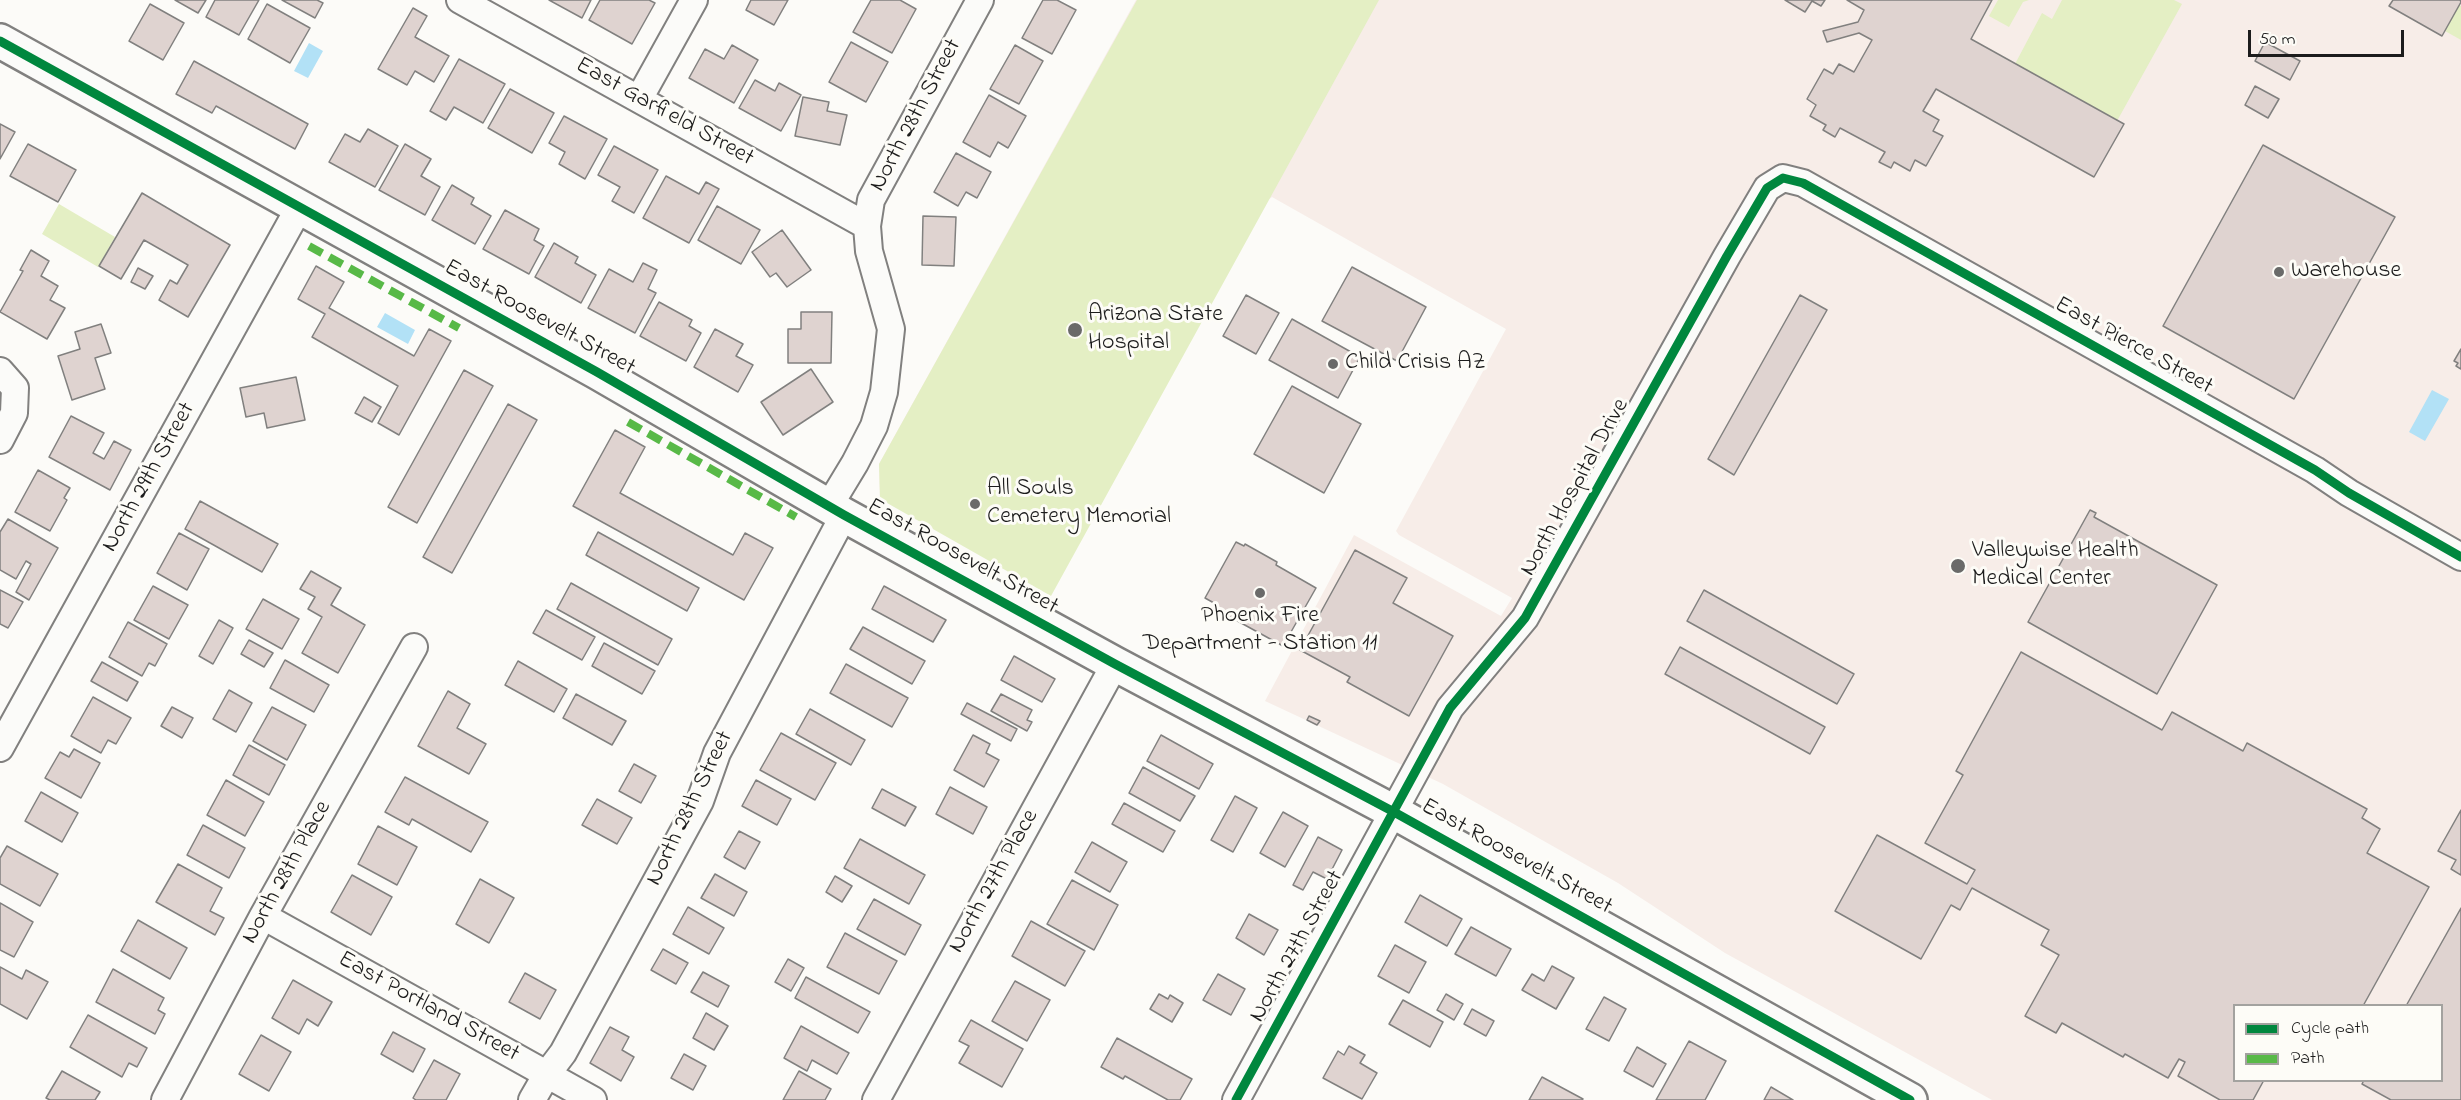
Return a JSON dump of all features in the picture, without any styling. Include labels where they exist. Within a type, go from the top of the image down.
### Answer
[{"type":"street","name":"East Garfield Street","points":[[460,0],[867,226]]},
{"type":"street","points":[[639,99],[694,0]]},
{"type":"street","name":"North 28th Street","points":[[532,1100],[563,1053],[700,801],[717,753],[836,511],[855,463],[874,426],[884,392],[891,329],[869,251],[867,226],[871,200],[980,0]]},
{"type":"street","name":"East Roosevelt Street","points":[[0,41],[597,372],[836,511],[1115,664],[1394,812],[1910,1100]]},
{"type":"street","name":"East Pierce Street","points":[[1783,178],[1803,183],[2305,464],[2349,493],[2461,557]]},
{"type":"street","name":"North Hospital Drive","points":[[1394,812],[1450,708],[1525,618],[1727,256],[1767,188],[1783,178]]},
{"type":"street","name":"North 29th Street","points":[[0,748],[299,208]]},
{"type":"street","points":[[0,440],[14,413],[8,380]]},
{"type":"street","name":"North 28th Place","points":[[165,1100],[263,916],[414,647]]},
{"type":"street","name":"North 27th Place","points":[[876,1100],[1115,664]]},
{"type":"street","name":"North 27th Street","points":[[1236,1100],[1394,812]]},
{"type":"street","name":"East Portland Street","points":[[263,916],[593,1100]]},
{"type":"shaded area","name":"Valleywise Health Medical Center","points":[[1136,0],[2461,0],[2461,1100],[1992,1100],[1725,953],[1618,883],[1443,784],[1265,701],[1354,535],[1501,616],[1512,598],[1399,535],[1396,531],[1506,329],[1272,197],[880,499],[879,464]]},
{"type":"green space","name":"Arizona State Hospital","points":[[1137,0],[1379,0],[1051,596],[880,499],[879,464]]},
{"type":"green space","points":[[1998,0],[2029,0],[2023,2],[2009,27],[1989,16]]},
{"type":"green space","points":[[2062,0],[2174,0],[2182,4],[2117,121],[2015,64],[2042,13],[2052,19]]},
{"type":"green space","points":[[2459,5],[2461,6],[2461,40],[2445,31]]},
{"type":"green space","points":[[59,204],[115,237],[98,267],[42,234]]},
{"type":"water","points":[[309,43],[323,51],[308,78],[294,71]]},
{"type":"water","points":[[385,313],[415,330],[408,344],[377,327]]},
{"type":"water","points":[[2432,390],[2449,399],[2425,441],[2409,432]]},
{"type":"building","points":[[175,0],[206,0],[198,13]]},
{"type":"building","points":[[215,0],[259,0],[239,35],[206,17]]},
{"type":"building","points":[[282,0],[317,0],[323,3],[315,18]]},
{"type":"building","points":[[549,0],[591,0],[582,18]]},
{"type":"building","points":[[600,0],[649,0],[655,3],[632,44],[589,20]]},
{"type":"building","points":[[751,0],[788,0],[774,25],[746,10]]},
{"type":"building","points":[[871,0],[900,0],[916,9],[892,53],[853,32]]},
{"type":"building","points":[[1043,0],[1057,0],[1076,10],[1052,54],[1022,38]]},
{"type":"building","points":[[1785,0],[1825,0],[1821,6],[1812,1],[1805,12]]},
{"type":"building","points":[[1847,0],[1992,0],[1971,39],[2124,124],[2094,177],[1936,89],[1923,111],[1939,120],[1933,131],[1943,136],[1926,166],[1915,160],[1910,171],[1894,162],[1891,168],[1879,162],[1885,152],[1840,128],[1835,137],[1823,130],[1826,125],[1810,116],[1816,105],[1807,99],[1824,69],[1833,74],[1839,64],[1854,72],[1872,40],[1859,33],[1827,42],[1823,31],[1858,22],[1864,10]]},
{"type":"building","points":[[2393,0],[2460,0],[2461,2],[2442,36],[2389,6]]},
{"type":"building","points":[[150,4],[184,23],[163,60],[129,41]]},
{"type":"building","points":[[267,4],[310,28],[290,63],[248,39]]},
{"type":"building","points":[[413,8],[427,16],[415,37],[449,56],[434,82],[415,71],[407,85],[378,69]]},
{"type":"building","points":[[851,42],[888,62],[866,102],[829,82]]},
{"type":"building","points":[[2265,42],[2300,61],[2290,80],[2255,61]]},
{"type":"building","points":[[732,45],[758,60],[734,103],[689,78],[705,49],[724,59]]},
{"type":"building","points":[[1015,45],[1043,61],[1019,104],[990,89]]},
{"type":"building","points":[[459,59],[505,84],[483,123],[454,107],[446,120],[430,111]]},
{"type":"building","points":[[194,61],[308,124],[295,149],[216,106],[212,113],[176,94]]},
{"type":"building","points":[[755,80],[775,91],[779,83],[801,95],[781,131],[739,108]]},
{"type":"building","points":[[2255,86],[2279,99],[2268,118],[2245,105]]},
{"type":"building","points":[[510,89],[554,113],[532,153],[488,128]]},
{"type":"building","points":[[989,95],[1026,116],[1008,148],[998,142],[990,157],[963,142]]},
{"type":"building","points":[[803,97],[829,102],[827,111],[847,115],[840,145],[795,136]]},
{"type":"building","points":[[564,116],[607,139],[585,179],[559,164],[565,152],[549,143]]},
{"type":"building","points":[[0,124],[15,132],[0,159]]},
{"type":"building","points":[[368,129],[398,146],[375,187],[329,162],[345,134],[360,142]]},
{"type":"building","points":[[28,144],[76,170],[58,202],[10,176]]},
{"type":"building","points":[[405,144],[431,159],[421,176],[440,187],[425,215],[379,190]]},
{"type":"building","name":"Warehouse","points":[[2263,145],[2395,217],[2294,399],[2163,326]]},
{"type":"building","points":[[614,146],[658,170],[634,213],[612,201],[620,187],[598,175]]},
{"type":"building","points":[[956,153],[991,172],[977,198],[966,192],[958,206],[934,192]]},
{"type":"building","points":[[666,176],[699,194],[706,182],[719,189],[689,243],[643,218]]},
{"type":"building","points":[[452,185],[474,198],[471,204],[491,216],[475,244],[432,220]]},
{"type":"building","points":[[142,193],[230,245],[188,317],[159,300],[170,280],[177,284],[188,265],[144,240],[121,279],[99,266]]},
{"type":"building","points":[[717,206],[760,230],[741,264],[698,240]]},
{"type":"building","points":[[505,210],[539,229],[534,240],[544,246],[529,274],[483,249]]},
{"type":"building","points":[[923,216],[956,217],[954,266],[922,265]]},
{"type":"building","points":[[782,230],[811,270],[787,287],[776,273],[770,277],[752,252]]},
{"type":"building","points":[[554,243],[578,257],[575,263],[596,275],[581,303],[535,277]]},
{"type":"building","points":[[31,250],[49,261],[41,276],[58,286],[50,300],[65,308],[47,339],[0,312],[23,271],[20,270]]},
{"type":"building","points":[[643,263],[657,270],[648,289],[656,293],[635,333],[588,308],[609,269],[633,282]]},
{"type":"building","points":[[316,266],[344,282],[329,308],[414,356],[429,329],[451,341],[399,435],[378,423],[398,386],[312,337],[325,314],[298,299]]},
{"type":"building","points":[[1352,267],[1426,307],[1397,361],[1322,321]]},
{"type":"building","points":[[138,268],[153,276],[145,289],[131,282]]},
{"type":"building","points":[[1246,295],[1279,313],[1256,354],[1223,336]]},
{"type":"building","points":[[1800,295],[1827,310],[1734,475],[1708,459]]},
{"type":"building","points":[[659,302],[692,320],[689,326],[701,333],[686,361],[640,336]]},
{"type":"building","points":[[801,312],[832,312],[831,363],[788,363],[788,329],[801,329]]},
{"type":"building","points":[[1292,319],[1360,357],[1338,398],[1269,360]]},
{"type":"building","points":[[101,324],[111,353],[95,358],[105,389],[72,400],[58,356],[80,349],[75,332]]},
{"type":"building","points":[[715,329],[743,344],[736,356],[753,365],[738,392],[694,367]]},
{"type":"building","points":[[2461,349],[2461,369],[2454,361]]},
{"type":"building","points":[[811,369],[833,402],[783,435],[761,402]]},
{"type":"building","points":[[464,370],[493,386],[417,523],[388,507]]},
{"type":"building","points":[[296,377],[305,420],[267,428],[264,413],[246,417],[240,388]]},
{"type":"building","points":[[1292,386],[1361,424],[1324,493],[1254,454]]},
{"type":"building","points":[[364,397],[381,407],[372,422],[355,413]]},
{"type":"building","points":[[508,404],[537,420],[452,573],[423,557]]},
{"type":"building","points":[[71,416],[104,433],[93,453],[104,459],[114,441],[131,450],[110,490],[49,457]]},
{"type":"building","points":[[615,430],[645,447],[620,493],[733,555],[745,533],[773,548],[744,600],[573,506]]},
{"type":"building","points":[[38,470],[70,488],[64,498],[67,500],[50,531],[15,512]]},
{"type":"building","points":[[200,501],[278,544],[262,572],[185,529]]},
{"type":"building","points":[[2090,510],[2096,513],[2094,517],[2217,585],[2157,694],[2028,622]]},
{"type":"building","points":[[8,519],[58,548],[29,600],[16,592],[31,564],[26,561],[16,579],[0,570],[0,532]]},
{"type":"building","points":[[598,532],[699,588],[687,611],[586,555]]},
{"type":"building","points":[[179,533],[209,549],[187,590],[157,573]]},
{"type":"building","name":"Phoenix Fire Department - Station 11","points":[[1236,542],[1244,546],[1245,544],[1277,562],[1276,565],[1316,588],[1283,646],[1212,607],[1214,603],[1205,598]]},
{"type":"building","points":[[1355,550],[1407,578],[1393,603],[1453,636],[1409,716],[1347,682],[1350,677],[1300,650]]},
{"type":"building","points":[[311,571],[341,588],[331,605],[365,625],[338,673],[302,653],[322,617],[308,609],[315,597],[300,589]]},
{"type":"building","points":[[571,583],[672,639],[658,665],[557,609]]},
{"type":"building","points":[[153,586],[188,605],[169,639],[134,620]]},
{"type":"building","points":[[884,586],[946,620],[933,642],[872,609]]},
{"type":"building","points":[[0,590],[23,602],[8,628],[0,624]]},
{"type":"building","points":[[1704,590],[1854,674],[1837,704],[1687,621]]},
{"type":"building","points":[[263,599],[299,619],[282,649],[246,629]]},
{"type":"building","points":[[546,610],[595,637],[582,660],[533,633]]},
{"type":"building","points":[[219,620],[233,628],[213,664],[199,656]]},
{"type":"building","points":[[128,622],[167,644],[155,666],[149,663],[142,676],[109,657]]},
{"type":"building","points":[[863,627],[925,661],[912,684],[850,649]]},
{"type":"building","points":[[249,640],[273,653],[264,667],[241,654]]},
{"type":"building","points":[[604,643],[655,671],[642,694],[592,666]]},
{"type":"building","points":[[1680,647],[1825,727],[1810,754],[1665,674]]},
{"type":"building","points":[[2021,652],[2162,730],[2172,712],[2243,751],[2247,743],[2367,809],[2362,818],[2380,829],[2367,853],[2429,887],[2364,1004],[2233,1004],[2233,1082],[2263,1082],[2253,1100],[2220,1100],[2178,1076],[2185,1062],[2179,1059],[2168,1078],[2125,1054],[2123,1057],[2062,1023],[2056,1033],[2025,1016],[2059,955],[2041,945],[2049,930],[1972,888],[1960,910],[1951,905],[1921,959],[1835,911],[1877,835],[1967,884],[1975,870],[1925,843],[1963,775],[1956,771]]},
{"type":"building","points":[[1014,656],[1055,679],[1042,702],[1001,680]]},
{"type":"building","points":[[285,660],[329,685],[314,712],[270,688]]},
{"type":"building","points":[[518,661],[567,689],[554,712],[505,685]]},
{"type":"building","points":[[102,662],[138,682],[127,701],[91,681]]},
{"type":"building","points":[[846,664],[908,698],[892,727],[830,693]]},
{"type":"building","points":[[229,690],[252,703],[236,732],[213,719]]},
{"type":"building","points":[[448,691],[470,704],[457,728],[486,744],[469,774],[418,746]]},
{"type":"building","points":[[576,694],[626,721],[612,745],[563,718]]},
{"type":"building","points":[[1001,694],[1032,710],[1027,720],[1032,722],[1027,731],[991,711]]},
{"type":"building","points":[[93,697],[131,718],[116,744],[108,740],[101,753],[71,736]]},
{"type":"building","points":[[967,703],[1017,729],[1011,741],[961,714]]},
{"type":"building","points":[[172,707],[193,718],[182,738],[161,726]]},
{"type":"building","points":[[272,707],[306,725],[287,760],[253,741]]},
{"type":"building","points":[[810,709],[865,740],[851,765],[796,734]]},
{"type":"building","points":[[1309,716],[1320,721],[1317,725],[1307,720]]},
{"type":"building","points":[[781,733],[836,763],[815,800],[760,770]]},
{"type":"building","points":[[973,735],[990,744],[986,753],[999,760],[984,787],[954,770]]},
{"type":"building","points":[[1161,735],[1213,764],[1199,789],[1147,761]]},
{"type":"building","points":[[249,745],[285,765],[269,795],[233,775]]},
{"type":"building","points":[[74,749],[100,763],[81,798],[45,778],[60,752],[69,757]]},
{"type":"building","points":[[634,764],[656,776],[641,803],[619,791]]},
{"type":"building","points":[[1143,767],[1195,796],[1180,821],[1129,793]]},
{"type":"building","points":[[405,777],[488,822],[471,852],[412,819],[409,825],[385,812]]},
{"type":"building","points":[[226,780],[264,802],[245,836],[207,815]]},
{"type":"building","points":[[756,780],[791,799],[777,825],[742,806]]},
{"type":"building","points":[[950,787],[987,807],[973,834],[936,814]]},
{"type":"building","points":[[882,789],[916,807],[905,826],[872,808]]},
{"type":"building","points":[[41,792],[78,813],[62,842],[25,821]]},
{"type":"building","points":[[1235,796],[1257,808],[1233,852],[1211,840]]},
{"type":"building","points":[[597,799],[632,818],[617,844],[582,825]]},
{"type":"building","points":[[1124,803],[1175,831],[1163,852],[1112,824]]},
{"type":"building","points":[[2461,810],[2461,875],[2451,869],[2456,860],[2438,851]]},
{"type":"building","points":[[1283,812],[1308,826],[1285,867],[1260,853]]},
{"type":"building","points":[[203,825],[245,848],[229,878],[187,855]]},
{"type":"building","points":[[378,826],[417,847],[397,885],[358,864]]},
{"type":"building","points":[[739,831],[760,842],[745,869],[724,857]]},
{"type":"building","points":[[1318,837],[1342,850],[1327,879],[1313,872],[1303,890],[1293,885]]},
{"type":"building","points":[[860,839],[925,875],[909,904],[844,868]]},
{"type":"building","points":[[1092,842],[1127,862],[1110,892],[1075,872]]},
{"type":"building","points":[[7,846],[58,874],[40,906],[0,884],[0,858]]},
{"type":"building","points":[[178,864],[222,888],[210,911],[224,918],[215,935],[156,902]]},
{"type":"building","points":[[715,874],[747,892],[734,916],[701,898]]},
{"type":"building","points":[[352,875],[392,897],[371,935],[331,912]]},
{"type":"building","points":[[835,876],[852,886],[842,902],[826,892]]},
{"type":"building","points":[[480,879],[514,898],[489,943],[456,924]]},
{"type":"building","points":[[1072,880],[1118,905],[1094,950],[1047,924]]},
{"type":"building","points":[[1420,895],[1462,919],[1447,946],[1405,922]]},
{"type":"building","points":[[874,899],[921,925],[905,955],[857,929]]},
{"type":"building","points":[[0,903],[33,922],[14,957],[0,950]]},
{"type":"building","points":[[688,907],[724,928],[709,954],[673,934]]},
{"type":"building","points":[[2461,908],[2461,1100],[2391,1100],[2362,1084],[2363,1082],[2443,1082],[2443,1004],[2407,1004]]},
{"type":"building","points":[[1249,914],[1278,930],[1264,955],[1236,938]]},
{"type":"building","points":[[138,920],[187,948],[170,979],[121,951]]},
{"type":"building","points":[[1031,921],[1085,951],[1065,986],[1012,956]]},
{"type":"building","points":[[1471,927],[1511,949],[1496,976],[1455,954]]},
{"type":"building","points":[[845,933],[897,961],[879,994],[827,967]]},
{"type":"building","points":[[1395,945],[1426,962],[1409,993],[1378,976]]},
{"type":"building","points":[[663,949],[688,963],[676,984],[651,970]]},
{"type":"building","points":[[788,959],[804,968],[791,991],[775,982]]},
{"type":"building","points":[[1552,966],[1574,978],[1556,1009],[1522,990],[1532,974],[1544,981]]},
{"type":"building","points":[[0,967],[22,979],[26,970],[48,982],[27,1019],[0,1004]]},
{"type":"building","points":[[113,969],[164,998],[158,1010],[165,1014],[155,1034],[96,1002]]},
{"type":"building","points":[[703,972],[729,986],[718,1007],[691,992]]},
{"type":"building","points":[[525,973],[556,990],[540,1019],[509,1002]]},
{"type":"building","points":[[1218,974],[1245,989],[1231,1015],[1203,1000]]},
{"type":"building","points":[[806,977],[870,1012],[858,1033],[795,998]]},
{"type":"building","points":[[293,980],[332,1002],[318,1026],[307,1019],[299,1034],[272,1018]]},
{"type":"building","points":[[1015,981],[1050,1000],[1027,1041],[992,1021]]},
{"type":"building","points":[[1159,994],[1168,999],[1170,995],[1183,1003],[1172,1022],[1150,1009]]},
{"type":"building","points":[[1446,994],[1463,1004],[1454,1020],[1437,1010]]},
{"type":"building","points":[[1604,997],[1626,1009],[1609,1041],[1586,1029]]},
{"type":"building","points":[[1403,1000],[1443,1022],[1430,1047],[1389,1024]]},
{"type":"building","points":[[1472,1009],[1494,1021],[1486,1036],[1464,1024]]},
{"type":"building","points":[[706,1013],[728,1026],[714,1050],[693,1038]]},
{"type":"building","points":[[88,1015],[147,1048],[137,1067],[129,1063],[122,1077],[70,1047]]},
{"type":"building","points":[[971,1020],[1023,1049],[1002,1087],[959,1063],[969,1046],[959,1041]]},
{"type":"building","points":[[801,1026],[849,1053],[837,1074],[812,1060],[807,1071],[784,1058]]},
{"type":"building","points":[[610,1027],[629,1037],[622,1050],[634,1057],[621,1081],[590,1063]]},
{"type":"building","points":[[393,1032],[425,1049],[413,1072],[381,1054]]},
{"type":"building","points":[[261,1035],[291,1052],[269,1091],[239,1074]]},
{"type":"building","points":[[1117,1038],[1192,1079],[1180,1100],[1168,1100],[1125,1076],[1123,1079],[1101,1067]]},
{"type":"building","points":[[1689,1041],[1726,1061],[1705,1100],[1656,1100]]},
{"type":"building","points":[[1349,1046],[1365,1055],[1360,1063],[1377,1073],[1362,1099],[1323,1078],[1338,1051],[1344,1055]]},
{"type":"building","points":[[1637,1047],[1666,1064],[1653,1087],[1624,1071]]},
{"type":"building","points":[[684,1054],[706,1066],[693,1090],[671,1078]]},
{"type":"building","points":[[434,1060],[460,1074],[446,1100],[416,1100],[413,1098]]},
{"type":"building","points":[[62,1071],[100,1092],[95,1100],[50,1100],[46,1098]]},
{"type":"building","points":[[799,1071],[831,1089],[825,1100],[783,1100]]},
{"type":"building","points":[[1542,1077],[1583,1099],[1529,1100]]},
{"type":"building","points":[[1771,1087],[1793,1100],[1764,1100]]},
{"type":"marked path","points":[[309,246],[459,328]]},
{"type":"marked path","points":[[628,422],[796,517]]},
{"type":"cycle path","points":[[0,41],[597,372],[844,515],[1115,664],[1394,812],[1910,1100]]},
{"type":"cycle path","points":[[1236,1100],[1450,708],[1525,618],[1727,256],[1767,188],[1783,178],[1803,183],[2315,470],[2349,493],[2461,557]]},
{"type":"place","name":"Warehouse","points":[[2279,272]]},
{"type":"place","name":"Arizona State Hospital","points":[[1075,330]]},
{"type":"place","name":"Child Crisis AZ","points":[[1333,364]]},
{"type":"place","name":"All Souls Cemetery Memorial","points":[[975,504]]},
{"type":"place","name":"Valleywise Health Medical Center","points":[[1958,566]]},
{"type":"place","name":"Phoenix Fire Department - Station 11","points":[[1260,593]]}]
